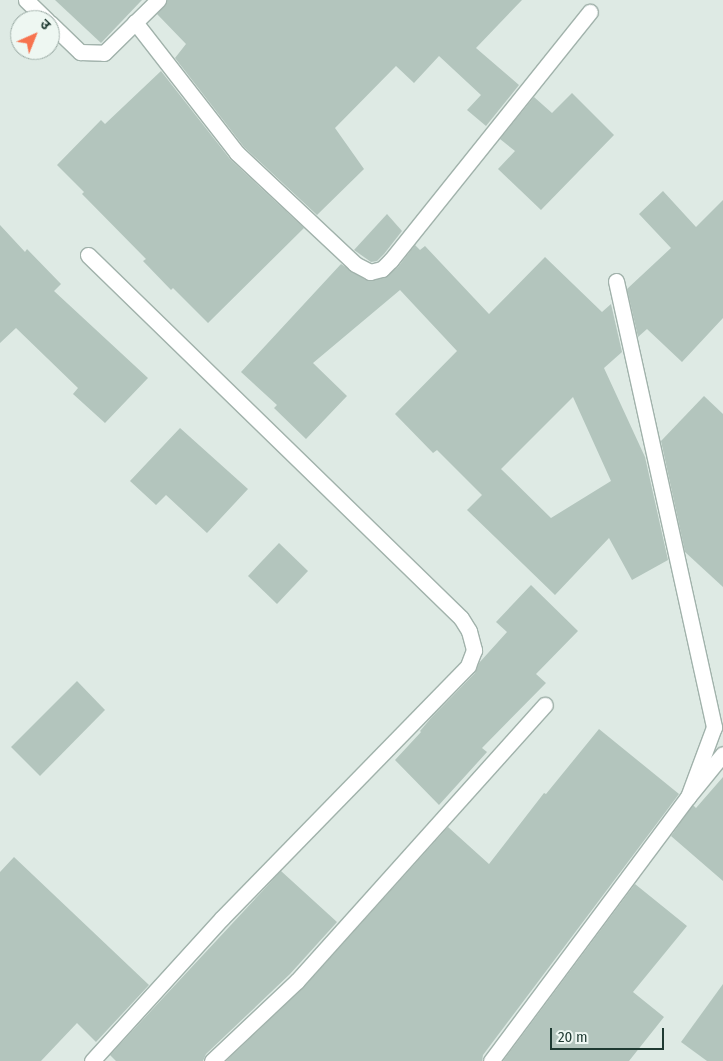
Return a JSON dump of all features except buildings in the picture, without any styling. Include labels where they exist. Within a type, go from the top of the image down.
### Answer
[{"type":"street","points":[[26,0],[36,10]]},
{"type":"street","points":[[60,33],[80,52],[104,52],[158,0]]},
{"type":"street","points":[[135,22],[237,153],[355,264],[370,272],[382,269],[392,260],[590,12]]},
{"type":"street","points":[[88,256],[462,618],[469,631],[474,650],[468,666],[222,918],[92,1061]]},
{"type":"street","points":[[616,281],[714,728],[688,797]]},
{"type":"street","points":[[212,1061],[297,981],[545,704]]},
{"type":"street","points":[[491,1061],[688,797],[723,754]]}]
